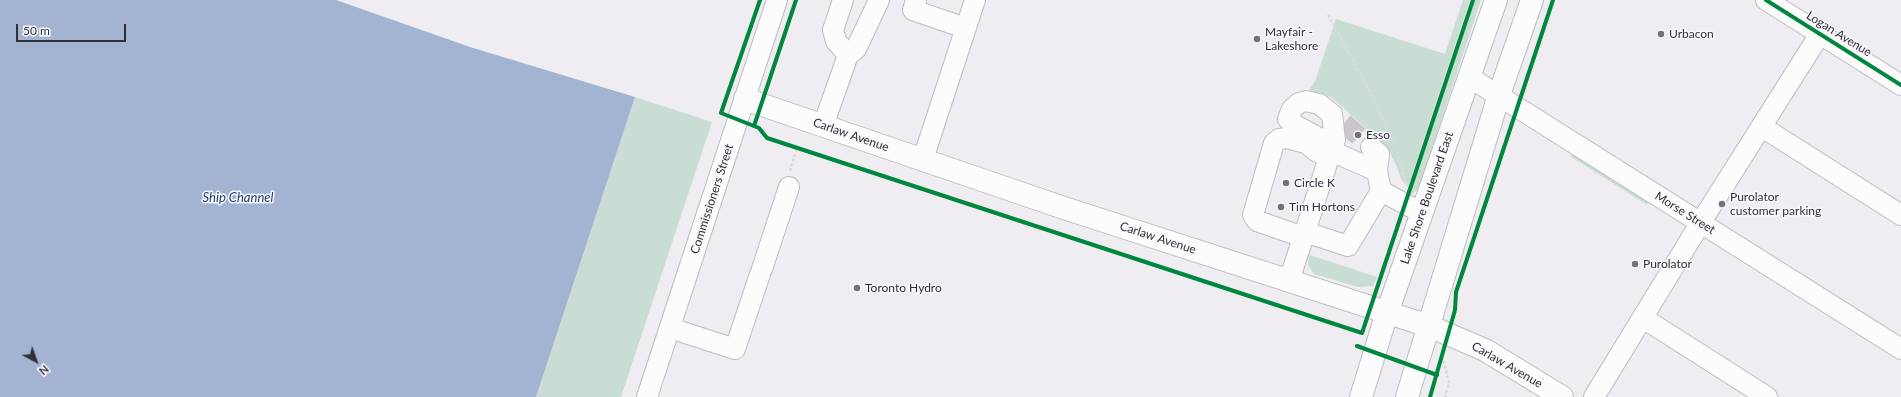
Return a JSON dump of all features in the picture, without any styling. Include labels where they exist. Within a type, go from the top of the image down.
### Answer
[{"type":"main road","name":"Lake Shore Boulevard East","points":[[1361,397],[1387,313],[1496,0]]},
{"type":"main road","points":[[1407,397],[1438,330],[1499,95],[1532,0]]},
{"type":"main road","name":"Carlaw Avenue","points":[[745,99],[1064,208],[1438,330],[1485,350],[1562,397]]},
{"type":"street","name":"Commissioners Street","points":[[647,397],[776,0]]},
{"type":"street","points":[[843,0],[833,30],[836,41],[848,55]]},
{"type":"street","points":[[823,126],[848,55],[856,49],[879,0]]},
{"type":"street","points":[[916,0],[913,10],[965,28]]},
{"type":"street","points":[[923,159],[974,0]]},
{"type":"street","name":"Logan Avenue","points":[[1766,0],[1901,85]]},
{"type":"street","points":[[1594,397],[1701,222],[1820,34]]},
{"type":"street","name":"Morse Street","points":[[1469,77],[1901,349]]},
{"type":"street","points":[[1762,127],[1901,215]]},
{"type":"street","points":[[1371,147],[1379,154],[1376,171],[1381,191],[1348,246],[1257,221],[1253,215],[1274,143],[1279,139],[1287,138],[1306,143],[1334,139],[1376,171]]},
{"type":"street","points":[[1289,281],[1334,139]]},
{"type":"street","points":[[670,328],[738,350],[789,182]]},
{"type":"street","points":[[1381,191],[1422,213]]},
{"type":"street","points":[[1642,318],[1767,397]]},
{"type":"path","points":[[1328,15],[1345,44],[1383,118],[1396,149],[1409,192]]},
{"type":"path","points":[[790,146],[805,151]]},
{"type":"path","points":[[789,182],[798,148]]},
{"type":"path","points":[[1409,192],[1411,185]]},
{"type":"path","points":[[1438,330],[1442,356],[1450,381],[1445,397]]},
{"type":"path","points":[[1439,369],[1442,356]]},
{"type":"green space","points":[[1463,0],[1470,0],[1408,187],[1401,179],[1387,147],[1331,97],[1309,90],[1315,81],[1336,19],[1445,54]]},
{"type":"green space","points":[[1475,0],[1481,0],[1418,190],[1410,195]]},
{"type":"green space","points":[[635,97],[712,122],[621,397],[536,397]]},
{"type":"green space","points":[[1577,154],[1649,199],[1647,205],[1570,156]]},
{"type":"green space","points":[[1309,255],[1377,277],[1373,286],[1358,287],[1314,274],[1308,265]]},
{"type":"water","name":"Ship Channel","points":[[0,0],[336,0],[470,47],[635,97],[536,397],[0,397]]},
{"type":"tunnel","points":[[1344,123],[1371,147]]},
{"type":"cycle path","points":[[760,0],[721,113],[759,128],[767,138],[1362,333],[1473,0]]},
{"type":"cycle path","points":[[754,126],[796,0]]},
{"type":"cycle path","points":[[1430,397],[1455,310],[1456,292],[1553,0]]},
{"type":"cycle path","points":[[1766,0],[1901,85]]},
{"type":"cycle path","points":[[1357,346],[1437,375]]},
{"type":"place","name":"Urbacon","points":[[1661,34]]},
{"type":"place","name":"Mayfair - Lakeshore","points":[[1257,39]]},
{"type":"place","name":"Esso","points":[[1358,135]]},
{"type":"place","name":"Circle K","points":[[1286,183]]},
{"type":"place","name":"Purolator customer parking","points":[[1722,204]]},
{"type":"place","name":"Tim Hortons","points":[[1281,207]]},
{"type":"place","name":"Purolator","points":[[1635,264]]},
{"type":"place","name":"Toronto Hydro","points":[[857,288]]}]
